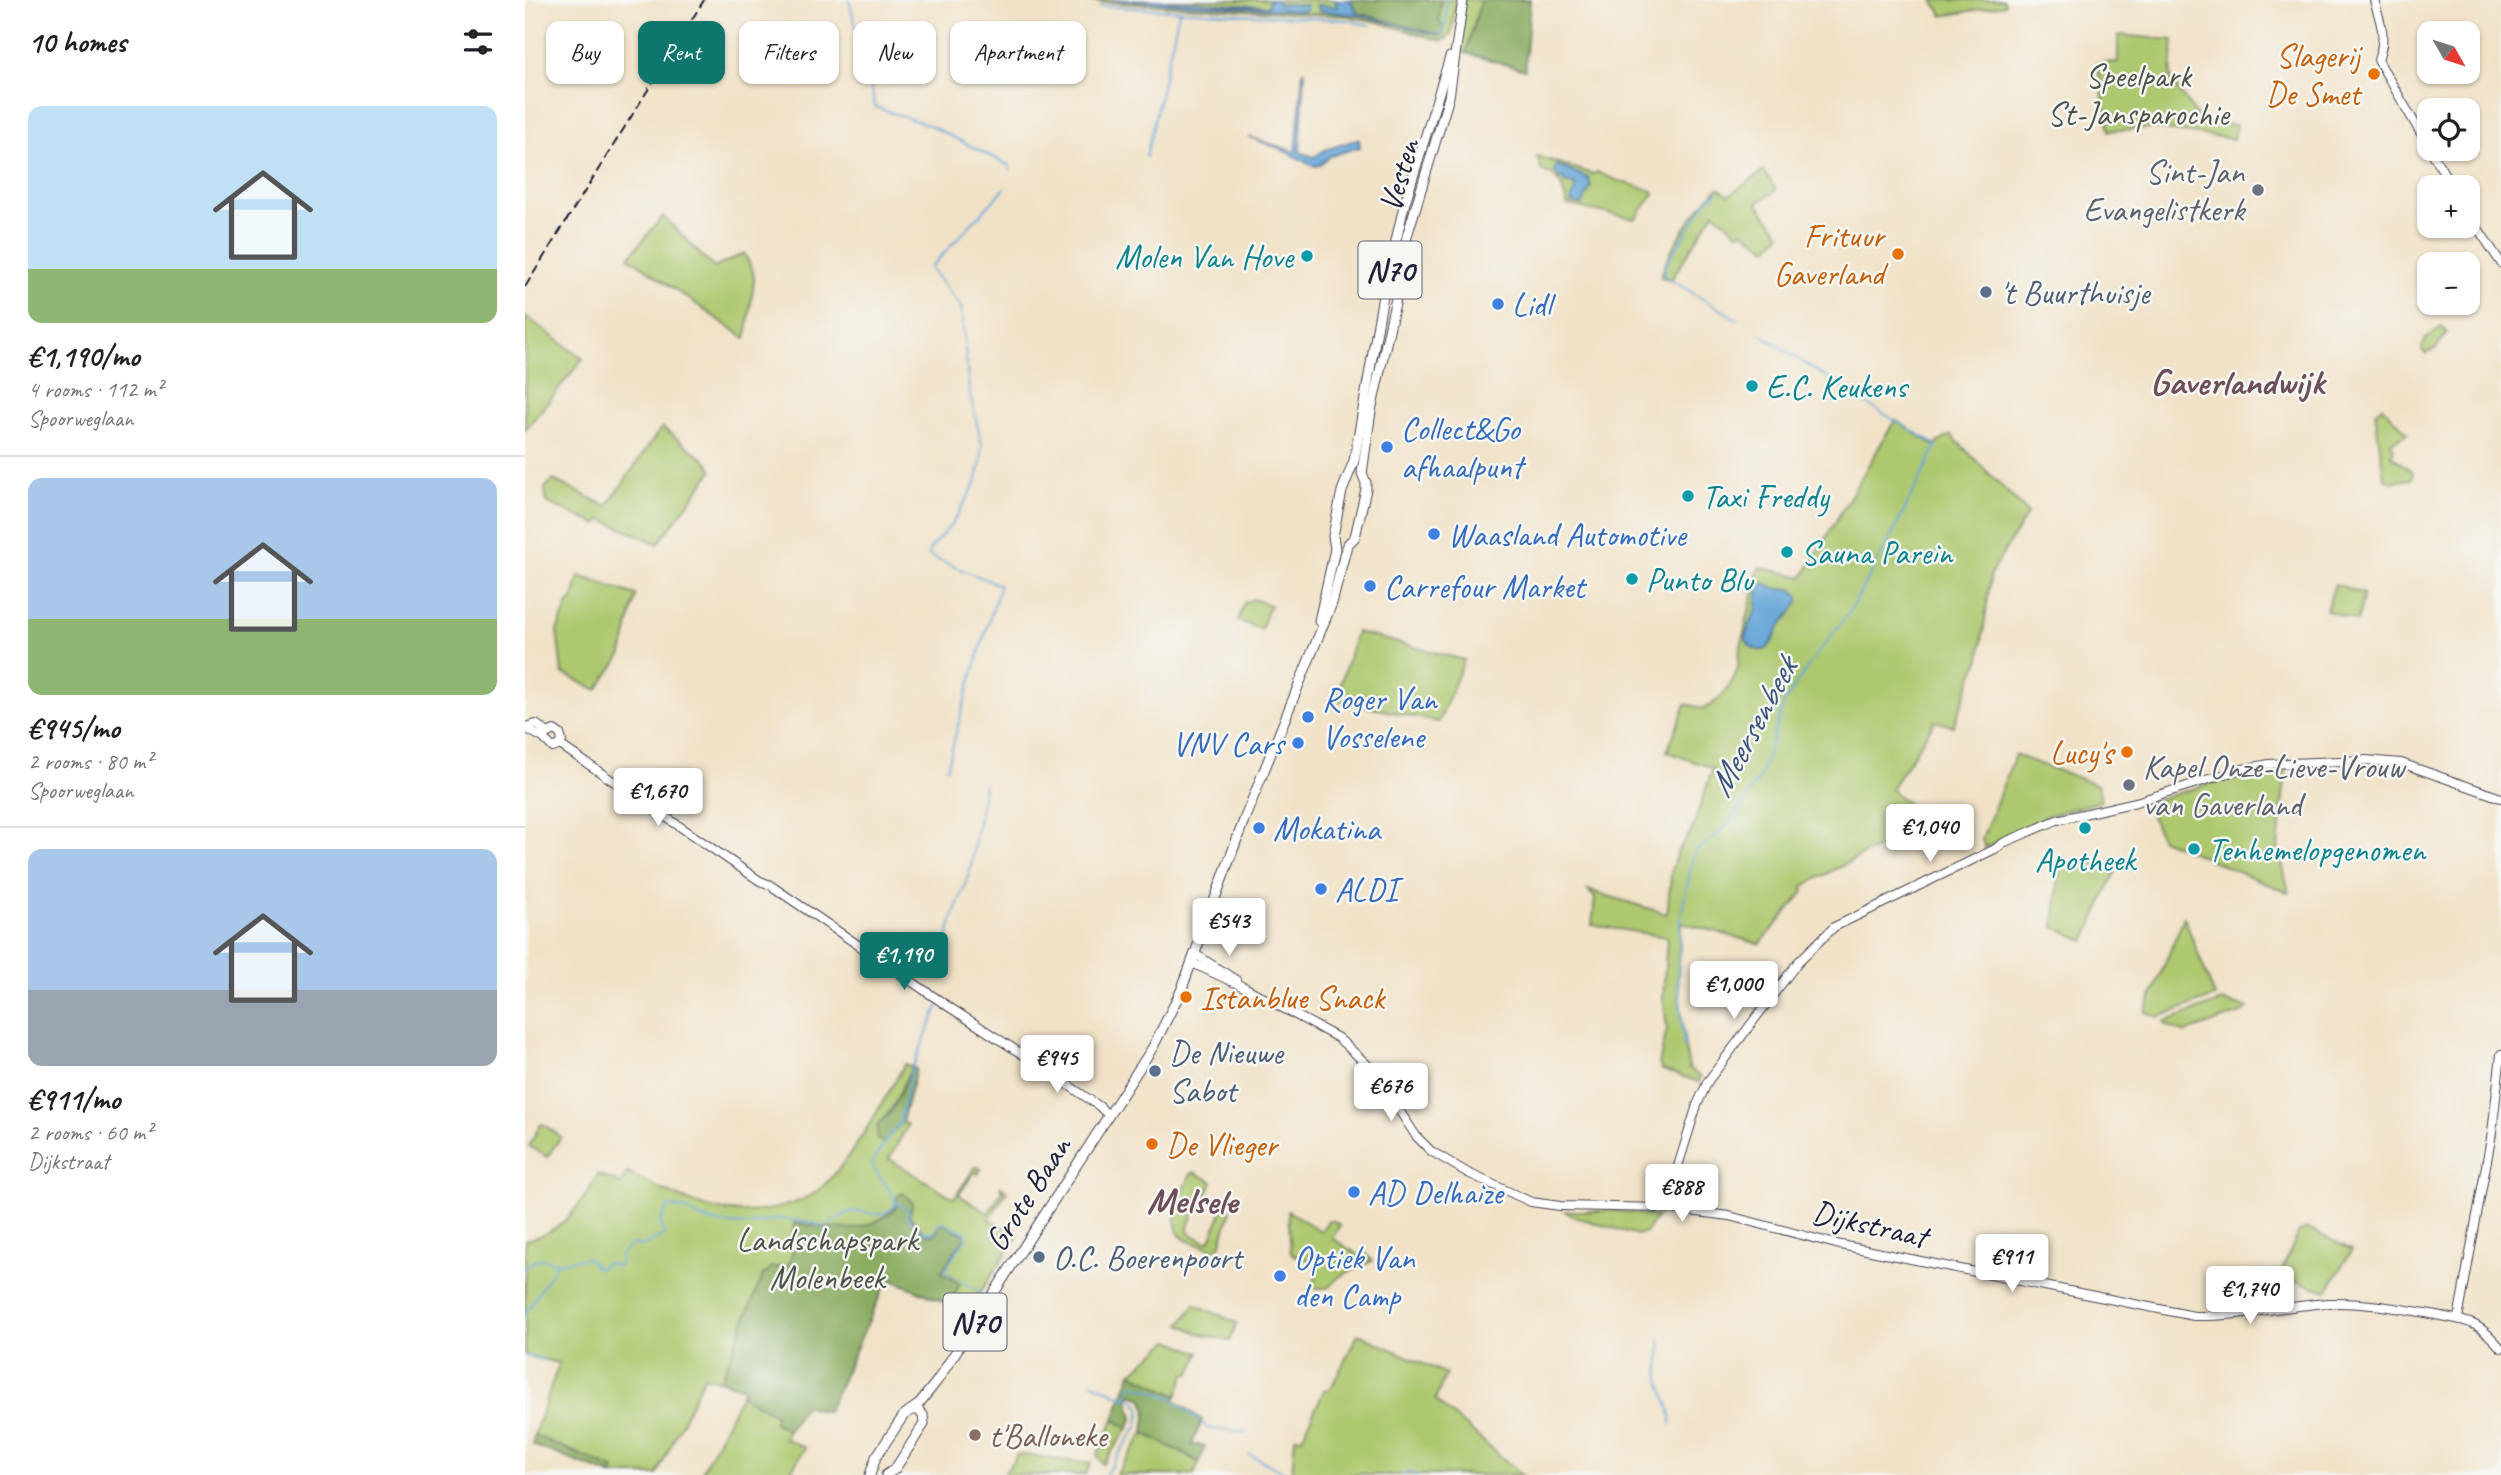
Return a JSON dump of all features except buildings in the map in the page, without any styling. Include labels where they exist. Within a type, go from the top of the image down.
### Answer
[{"type":"main road","name":"Vesten","points":[[1328,600],[1335,541],[1333,536],[1342,491],[1354,461],[1382,301],[1404,206],[1449,61],[1458,0]]},
{"type":"main road","name":"Vesten","points":[[1314,643],[1347,545],[1355,537],[1366,489],[1362,473],[1371,411],[1408,236],[1449,97],[1463,0]]},
{"type":"main road","points":[[1350,472],[1362,473]]},
{"type":"main road","points":[[1335,541],[1347,545]]},
{"type":"main road","name":"Grote Baan","points":[[875,1465],[880,1473],[887,1474],[895,1469],[922,1426],[923,1408],[937,1381],[1164,1028],[1314,643]]},
{"type":"main road","name":"Grote Baan","points":[[870,1475],[876,1457],[904,1415],[918,1405],[937,1381]]},
{"type":"main road","points":[[911,1410],[918,1410],[923,1415]]},
{"type":"street","points":[[2374,0],[2384,38],[2378,60],[2445,175]]},
{"type":"street","points":[[2480,232],[2501,263]]},
{"type":"street","points":[[525,728],[536,724],[546,736],[546,743],[552,748],[560,745]]},
{"type":"street","points":[[525,728],[546,736]]},
{"type":"street","points":[[546,736],[554,730],[560,734],[560,745]]},
{"type":"street","points":[[560,745],[1045,1069],[1108,1115]]},
{"type":"street","points":[[1665,1208],[1689,1128],[1708,1081],[1810,948],[1834,927],[2003,843],[2057,820],[2136,802],[2238,770],[2269,764],[2365,760],[2401,763],[2501,798]]},
{"type":"street","name":"Dijkstraat","points":[[1193,958],[1349,1046],[1372,1069],[1416,1136],[1440,1157],[1531,1202],[1560,1206],[1665,1208],[1729,1216],[1836,1244],[2194,1316],[2345,1303],[2458,1319],[2479,1325],[2501,1348]]},
{"type":"street","points":[[2458,1319],[2492,1133],[2501,1054]]},
{"type":"green space","points":[[1063,0],[1456,0],[1451,35],[1443,41],[1347,16]]},
{"type":"green space","points":[[1350,0],[1441,0],[1439,21],[1444,28],[1442,36],[1357,13]]},
{"type":"green space","points":[[1464,0],[1481,0],[1466,53],[1459,51]]},
{"type":"green space","points":[[1481,0],[1530,0],[1525,70],[1466,53]]},
{"type":"green space","points":[[1933,0],[2004,0],[2005,5],[1943,16]]},
{"type":"green space","name":"Speelpark St-Jansparochie","points":[[2118,35],[2173,40],[2171,80],[2202,123],[2236,125],[2234,139],[2151,128],[2109,131],[2097,63],[2118,62]]},
{"type":"green space","points":[[1537,156],[1593,174],[1598,172],[1653,191],[1654,194],[1635,219],[1567,205],[1560,183],[1542,171]]},
{"type":"green space","points":[[1764,171],[1776,190],[1757,203],[1781,234],[1768,248],[1742,231],[1739,234],[1714,212],[1671,280],[1661,277],[1677,242],[1693,216],[1711,195],[1719,188],[1729,195]]},
{"type":"green space","points":[[663,216],[714,268],[744,253],[753,271],[754,281],[746,339],[629,257]]},
{"type":"green space","points":[[525,316],[583,359],[525,430]]},
{"type":"green space","points":[[2442,327],[2447,333],[2436,348],[2425,354],[2422,350],[2426,338]]},
{"type":"green space","points":[[2382,406],[2408,433],[2391,442],[2394,450],[2391,455],[2413,472],[2412,479],[2390,482],[2384,477],[2375,412]]},
{"type":"green space","points":[[1895,420],[1934,445],[1951,435],[2028,513],[1991,573],[1980,658],[1953,726],[1935,721],[1891,789],[1933,826],[1862,855],[1803,886],[1804,892],[1760,944],[1681,922],[1678,981],[1685,1047],[1689,1068],[1701,1078],[1699,1082],[1662,1070],[1659,1064],[1667,1029],[1663,997],[1667,937],[1592,925],[1595,898],[1588,890],[1667,914],[1672,867],[1678,851],[1692,830],[1713,768],[1667,752],[1686,704],[1704,709],[1718,699],[1729,686],[1737,671],[1759,567],[1803,577]]},
{"type":"green space","points":[[662,427],[709,463],[712,471],[658,544],[601,519],[598,525],[546,502],[545,488],[553,480],[607,506]]},
{"type":"green space","points":[[579,576],[636,595],[622,654],[597,690],[562,673],[557,631],[569,601],[572,602]]},
{"type":"green space","points":[[2335,584],[2364,594],[2357,621],[2326,610]]},
{"type":"green space","points":[[1253,599],[1270,605],[1261,629],[1238,621],[1244,603]]},
{"type":"green space","points":[[1356,632],[1464,660],[1439,722],[1336,700]]},
{"type":"green space","points":[[2015,755],[2098,785],[2101,801],[2047,816],[1985,848],[1982,839]]},
{"type":"green space","points":[[2286,769],[2278,846],[2289,893],[2161,839],[2146,803],[2247,772]]},
{"type":"green space","points":[[2060,862],[2119,864],[2085,941],[2054,927]]},
{"type":"green space","points":[[2184,917],[2215,997],[2158,1017],[2145,1012]]},
{"type":"green space","points":[[2222,1001],[2248,1008],[2244,1012],[2185,1033],[2164,1022]]},
{"type":"green space","name":"Landschapspark Molenbeek","points":[[905,1064],[912,1067],[894,1104],[879,1124],[884,1142],[902,1122],[908,1125],[889,1159],[954,1198],[976,1166],[981,1169],[978,1174],[974,1172],[959,1195],[988,1213],[1003,1190],[1000,1187],[1007,1191],[989,1219],[1018,1236],[967,1312],[888,1278],[827,1412],[704,1376],[657,1475],[611,1475],[613,1469],[534,1435],[559,1363],[525,1356],[525,1240],[550,1231],[569,1216],[578,1207],[598,1174],[621,1184],[627,1173],[692,1202],[727,1211],[753,1212],[802,1200],[825,1185],[837,1171]]},
{"type":"green space","points":[[912,1067],[916,1069],[902,1122],[884,1142],[877,1140],[878,1124],[892,1111]]},
{"type":"green space","points":[[543,1124],[561,1137],[547,1157],[529,1146]]},
{"type":"green space","points":[[1194,1172],[1213,1182],[1201,1205],[1196,1206],[1188,1232],[1206,1242],[1210,1240],[1224,1207],[1231,1210],[1220,1246],[1215,1249],[1183,1238],[1178,1232],[1176,1216],[1190,1175]]},
{"type":"green space","points":[[903,1193],[913,1203],[909,1215],[925,1234],[934,1235],[941,1223],[964,1234],[965,1237],[941,1272],[960,1284],[949,1304],[888,1278],[827,1412],[805,1405],[788,1430],[773,1422],[776,1415],[741,1395],[744,1388],[721,1380],[763,1274],[768,1272],[770,1267],[788,1267],[792,1254],[794,1223],[824,1229],[864,1226],[893,1210],[897,1206],[897,1196]]},
{"type":"green space","points":[[1288,1211],[1321,1231],[1328,1221],[1332,1220],[1340,1225],[1332,1238],[1360,1256],[1363,1251],[1372,1261],[1340,1276],[1328,1288],[1312,1288],[1318,1269],[1315,1262],[1291,1254]]},
{"type":"green space","points":[[1565,1211],[1620,1211],[1657,1216],[1646,1232],[1637,1235],[1572,1216]]},
{"type":"green space","points":[[2308,1229],[2352,1250],[2327,1291],[2279,1276],[2299,1232]]},
{"type":"green space","points":[[1195,1304],[1237,1323],[1230,1341],[1198,1333],[1181,1324]]},
{"type":"green space","points":[[1358,1334],[1446,1374],[1435,1400],[1522,1475],[1292,1473],[1295,1437],[1302,1438],[1324,1390],[1331,1388]]},
{"type":"green space","points":[[1170,1340],[1200,1353],[1191,1373],[1186,1373],[1177,1396],[1131,1373]]},
{"type":"green space","points":[[1131,1373],[1177,1396],[1175,1400],[1202,1420],[1192,1445],[1205,1446],[1199,1462],[1144,1433],[1147,1410],[1142,1398],[1132,1394],[1128,1400],[1133,1417],[1128,1428],[1114,1419]]},
{"type":"green space","points":[[741,1395],[777,1415],[773,1422],[788,1430],[784,1438],[805,1448],[788,1475],[700,1475]]},
{"type":"green space","points":[[1114,1419],[1128,1428],[1103,1464],[1097,1456]]},
{"type":"green space","points":[[1144,1433],[1199,1462],[1194,1475],[1116,1475]]},
{"type":"green space","points":[[534,1435],[614,1469],[611,1475],[533,1445]]},
{"type":"green space","points":[[1017,1454],[1091,1464],[1085,1475],[1004,1475]]},
{"type":"water","points":[[1110,0],[1159,0],[1268,7],[1269,0],[1278,0],[1278,4],[1306,5],[1306,10],[1303,11]]},
{"type":"water","points":[[1335,0],[1350,0],[1357,13],[1442,36],[1360,15],[1319,11],[1316,5],[1337,7]]},
{"type":"water","points":[[1303,71],[1300,152],[1314,157],[1325,150],[1359,139],[1360,147],[1330,156],[1320,165],[1313,166],[1281,149],[1249,137],[1296,152]]},
{"type":"water","points":[[1557,165],[1588,178],[1591,186],[1582,205],[1571,202],[1576,185],[1565,182],[1563,177],[1560,179],[1554,171]]},
{"type":"water","points":[[1765,583],[1776,589],[1791,589],[1799,596],[1799,602],[1768,647],[1760,650],[1750,645],[1745,636],[1757,608],[1758,587]]},
{"type":"waterway","points":[[849,0],[854,21]]},
{"type":"waterway","points":[[1441,36],[1445,26],[1447,0]]},
{"type":"waterway","points":[[1099,6],[1346,20],[1369,25]]},
{"type":"waterway","points":[[1146,157],[1179,12]]},
{"type":"waterway","points":[[870,84],[875,107],[929,125],[1010,166],[1010,170]]},
{"type":"waterway","points":[[947,769],[1000,585],[928,554],[952,524],[976,483],[982,445],[969,390],[961,307],[930,268],[1005,188]]},
{"type":"waterway","points":[[1718,191],[1706,202],[1665,266],[1664,276],[1737,319]]},
{"type":"waterway","points":[[1759,333],[1850,393]]},
{"type":"waterway","name":"Meersenbeek","points":[[1684,1046],[1678,978],[1680,920],[1694,853],[1727,826],[1760,777],[1784,703],[1848,614],[1891,537],[1937,445],[1855,397]]},
{"type":"waterway","points":[[946,943],[970,871],[984,785]]},
{"type":"waterway","points":[[894,1201],[893,1195],[871,1165],[900,1123],[911,1071],[939,1005]]},
{"type":"waterway","points":[[525,1268],[542,1259],[560,1263],[588,1258],[599,1268],[606,1263],[618,1266],[621,1254],[632,1244],[642,1246],[664,1235],[660,1223],[668,1206],[688,1210],[699,1218],[719,1223],[747,1225],[779,1219],[810,1222],[824,1227],[850,1212],[882,1214],[895,1206],[894,1202]]},
{"type":"waterway","points":[[896,1202],[908,1210],[908,1217],[920,1231],[933,1233],[942,1222],[966,1233],[965,1239],[944,1271],[981,1292]]},
{"type":"waterway","points":[[525,1315],[557,1263]]},
{"type":"waterway","name":"Meersenbeek","points":[[1660,1339],[1660,1379],[1671,1413],[1671,1424]]},
{"type":"waterway","points":[[525,1356],[544,1359]]},
{"type":"waterway","points":[[1091,1382],[1125,1398],[1133,1384],[1172,1398],[1209,1429],[1246,1432]]},
{"type":"waterway","points":[[1105,1475],[1137,1427],[1141,1410],[1136,1402],[1127,1396]]},
{"type":"waterway","points":[[1249,1455],[1293,1475]]},
{"type":"waterway","points":[[1404,1475],[1409,1471],[1416,1475]]},
{"type":"railway","points":[[525,287],[704,0]]},
{"type":"place","name":"Slagerij De Smet","points":[[2374,74]]},
{"type":"place","name":"Sint-Jan Evangelistkerk","points":[[2258,190]]},
{"type":"place","name":"Frituur Gaverland","points":[[1898,254]]},
{"type":"place","name":"Molen Van Hove","points":[[1307,256]]},
{"type":"place","name":"'t Buurthuisje","points":[[1986,292]]},
{"type":"place","name":"Lidl","points":[[1498,304]]},
{"type":"place","name":"E.C. Keukens","points":[[1752,386]]},
{"type":"place","name":"Collect&Go afhaalpunt","points":[[1387,447]]},
{"type":"place","name":"Taxi Freddy","points":[[1688,496]]},
{"type":"place","name":"Waasland Automotive","points":[[1434,534]]},
{"type":"place","name":"Sauna Parein","points":[[1787,552]]},
{"type":"place","name":"Punto Blu","points":[[1632,579]]},
{"type":"place","name":"Carrefour Market","points":[[1370,586]]},
{"type":"place","name":"Roger Van Vosselene","points":[[1308,717]]},
{"type":"place","name":"VNV Cars","points":[[1298,743]]},
{"type":"place","name":"Lucy's","points":[[2127,752]]},
{"type":"place","name":"Kapel Onze-Lieve-Vrouw van Gaverland","points":[[2129,785]]},
{"type":"place","name":"Mokatina","points":[[1259,828]]},
{"type":"place","name":"Apotheek","points":[[2085,828]]},
{"type":"place","name":"Tenhemelopgenomen","points":[[2194,849]]},
{"type":"place","name":"ALDI","points":[[1321,889]]},
{"type":"place","name":"Istanblue Snack","points":[[1186,997]]},
{"type":"place","name":"De Nieuwe Sabot","points":[[1155,1071]]},
{"type":"place","name":"De Vlieger","points":[[1152,1144]]},
{"type":"place","name":"AD Delhaize","points":[[1354,1192]]},
{"type":"place","name":"O.C. Boerenpoort","points":[[1039,1257]]},
{"type":"place","name":"Optiek Van den Camp","points":[[1280,1276]]},
{"type":"place","name":"t'Balloneke","points":[[975,1435]]},
{"type":"district","name":"Gaverlandwijk","points":[[2237,381]]},
{"type":"district","name":"Melsele","points":[[1192,1200]]}]
